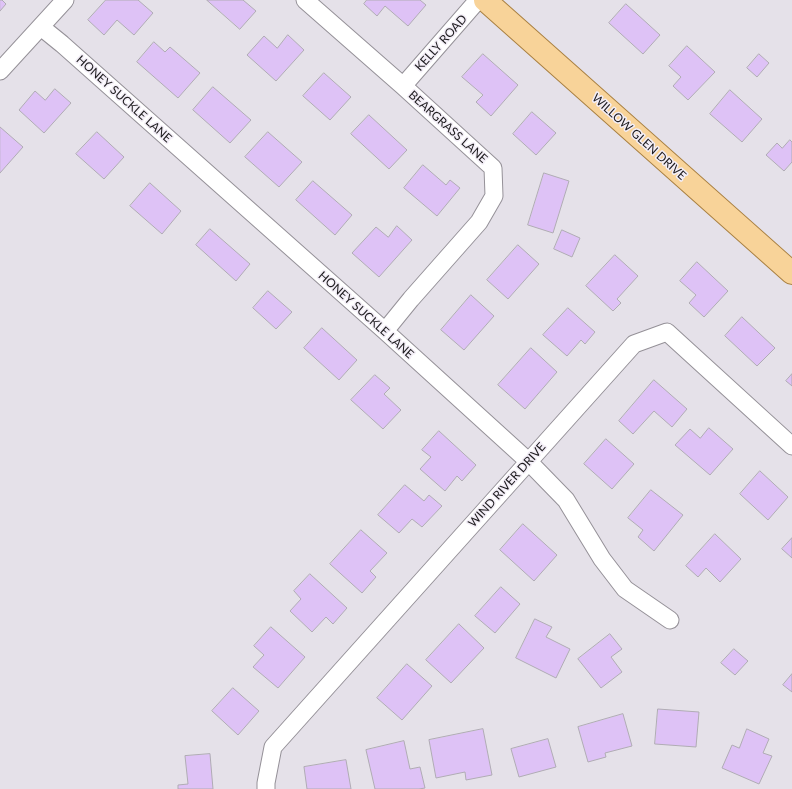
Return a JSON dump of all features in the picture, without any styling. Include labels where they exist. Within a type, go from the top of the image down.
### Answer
[{"type":"main road","name":"WILLOW GLEN DRIVE","points":[[485,0],[792,273]]},
{"type":"street","points":[[0,71],[65,0]]},
{"type":"street","name":"BEARGRASS LANE","points":[[305,0],[493,168],[494,196],[480,222],[411,299],[385,331]]},
{"type":"street","name":"KELLY ROAD","points":[[403,86],[478,0]]},
{"type":"street","name":"HONEY SUCKLE LANE","points":[[40,27],[74,54],[385,331],[528,461],[566,500],[602,559],[625,589],[670,620]]},
{"type":"street","name":"WIND RIVER DRIVE","points":[[266,789],[273,747],[634,344],[667,332],[792,446]]},
{"type":"building","points":[[0,0],[6,4],[0,11]]},
{"type":"building","points":[[106,0],[138,0],[153,13],[134,35],[117,20],[104,35],[88,20]]},
{"type":"building","points":[[207,0],[243,0],[256,11],[240,29]]},
{"type":"building","points":[[367,0],[420,0],[426,5],[408,26],[385,6],[377,16],[364,4]]},
{"type":"building","points":[[626,4],[660,35],[643,54],[609,23]]},
{"type":"building","points":[[288,35],[304,50],[276,81],[247,55],[264,36],[277,48]]},
{"type":"building","points":[[154,42],[165,52],[170,47],[200,73],[178,98],[137,62]]},
{"type":"building","points":[[687,46],[715,72],[688,100],[673,86],[681,77],[669,66]]},
{"type":"building","points":[[483,54],[518,85],[491,116],[476,102],[483,95],[462,77]]},
{"type":"building","points":[[759,54],[769,63],[757,77],[747,68]]},
{"type":"building","points":[[324,73],[351,97],[330,120],[303,96]]},
{"type":"building","points":[[213,87],[251,120],[230,143],[193,110]]},
{"type":"building","points":[[55,89],[71,103],[44,133],[19,110],[35,91],[45,100]]},
{"type":"building","points":[[730,90],[762,119],[742,142],[710,114]]},
{"type":"building","points":[[532,112],[556,133],[536,155],[513,134]]},
{"type":"building","points":[[369,115],[407,150],[389,169],[351,134]]},
{"type":"building","points":[[0,127],[23,147],[0,173]]},
{"type":"building","points":[[97,132],[124,157],[104,179],[76,154]]},
{"type":"building","points":[[268,132],[302,162],[279,187],[245,157]]},
{"type":"building","points":[[790,140],[792,142],[792,162],[784,171],[766,155],[777,143],[782,148]]},
{"type":"building","points":[[423,165],[446,185],[450,180],[460,188],[437,216],[404,188]]},
{"type":"building","points":[[544,173],[569,181],[553,233],[528,225]]},
{"type":"building","points":[[313,181],[352,215],[335,235],[296,200]]},
{"type":"building","points":[[150,183],[181,211],[162,234],[130,206]]},
{"type":"building","points":[[397,226],[412,240],[379,277],[352,253],[376,227],[388,237]]},
{"type":"building","points":[[210,229],[250,264],[236,281],[196,245]]},
{"type":"building","points":[[562,230],[580,238],[572,257],[554,249]]},
{"type":"building","points":[[518,245],[539,264],[508,299],[487,280]]},
{"type":"building","points":[[615,255],[638,276],[617,299],[621,303],[613,311],[586,286]]},
{"type":"building","points":[[697,262],[728,291],[704,317],[689,303],[696,295],[680,281]]},
{"type":"building","points":[[268,291],[292,312],[276,329],[253,308]]},
{"type":"building","points":[[471,295],[494,316],[464,350],[441,330]]},
{"type":"building","points":[[568,308],[595,332],[585,344],[581,340],[567,356],[543,335]]},
{"type":"building","points":[[742,317],[775,348],[757,366],[725,336]]},
{"type":"building","points":[[322,328],[357,360],[339,380],[304,348]]},
{"type":"building","points":[[531,348],[557,372],[525,409],[498,385]]},
{"type":"building","points":[[792,374],[792,386],[786,381]]},
{"type":"building","points":[[375,375],[390,388],[384,394],[401,410],[383,429],[351,400]]},
{"type":"building","points":[[654,380],[687,409],[672,427],[654,411],[633,434],[619,421]]},
{"type":"building","points":[[709,428],[733,449],[710,475],[675,445],[690,429],[700,438]]},
{"type":"building","points":[[439,431],[476,465],[462,481],[457,476],[445,491],[420,469],[431,457],[422,450]]},
{"type":"building","points":[[606,439],[634,464],[612,489],[584,464]]},
{"type":"building","points":[[760,471],[788,497],[768,520],[740,494]]},
{"type":"building","points":[[405,485],[424,501],[429,495],[442,506],[422,527],[412,519],[399,533],[378,515]]},
{"type":"building","points":[[651,490],[683,515],[654,551],[638,537],[643,530],[628,518]]},
{"type":"building","points":[[523,524],[557,555],[534,581],[500,550]]},
{"type":"building","points":[[361,530],[387,553],[370,571],[376,577],[362,593],[330,564]]},
{"type":"building","points":[[715,534],[741,559],[720,582],[706,568],[698,577],[686,566]]},
{"type":"building","points":[[792,538],[792,558],[782,549]]},
{"type":"building","points":[[310,574],[347,608],[333,624],[326,617],[312,632],[290,611],[301,599],[294,591]]},
{"type":"building","points":[[501,587],[520,604],[495,633],[475,616]]},
{"type":"building","points":[[535,619],[552,627],[546,637],[570,649],[556,678],[516,658]]},
{"type":"building","points":[[459,624],[484,648],[451,683],[426,660]]},
{"type":"building","points":[[271,627],[305,657],[278,688],[253,667],[264,655],[254,646]]},
{"type":"building","points":[[610,634],[622,649],[611,657],[622,672],[601,688],[578,659]]},
{"type":"building","points":[[734,649],[748,661],[735,675],[721,663]]},
{"type":"building","points":[[407,664],[432,686],[402,720],[377,698]]},
{"type":"building","points":[[792,674],[792,692],[783,685]]},
{"type":"building","points":[[233,688],[259,711],[238,735],[212,711]]},
{"type":"building","points":[[658,709],[699,712],[696,747],[655,744]]},
{"type":"building","points":[[623,714],[632,746],[605,753],[606,757],[588,762],[578,727]]},
{"type":"building","points":[[483,729],[492,775],[466,780],[465,772],[436,778],[429,740]]},
{"type":"building","points":[[747,729],[769,739],[763,753],[772,756],[759,784],[722,768],[732,745],[739,748]]},
{"type":"building","points":[[548,739],[556,767],[519,777],[511,749]]},
{"type":"building","points":[[404,741],[410,769],[420,767],[425,788],[375,789],[366,750]]},
{"type":"building","points":[[210,754],[213,789],[178,789],[178,785],[188,784],[185,756]]},
{"type":"building","points":[[346,760],[351,789],[307,789],[304,767]]}]
